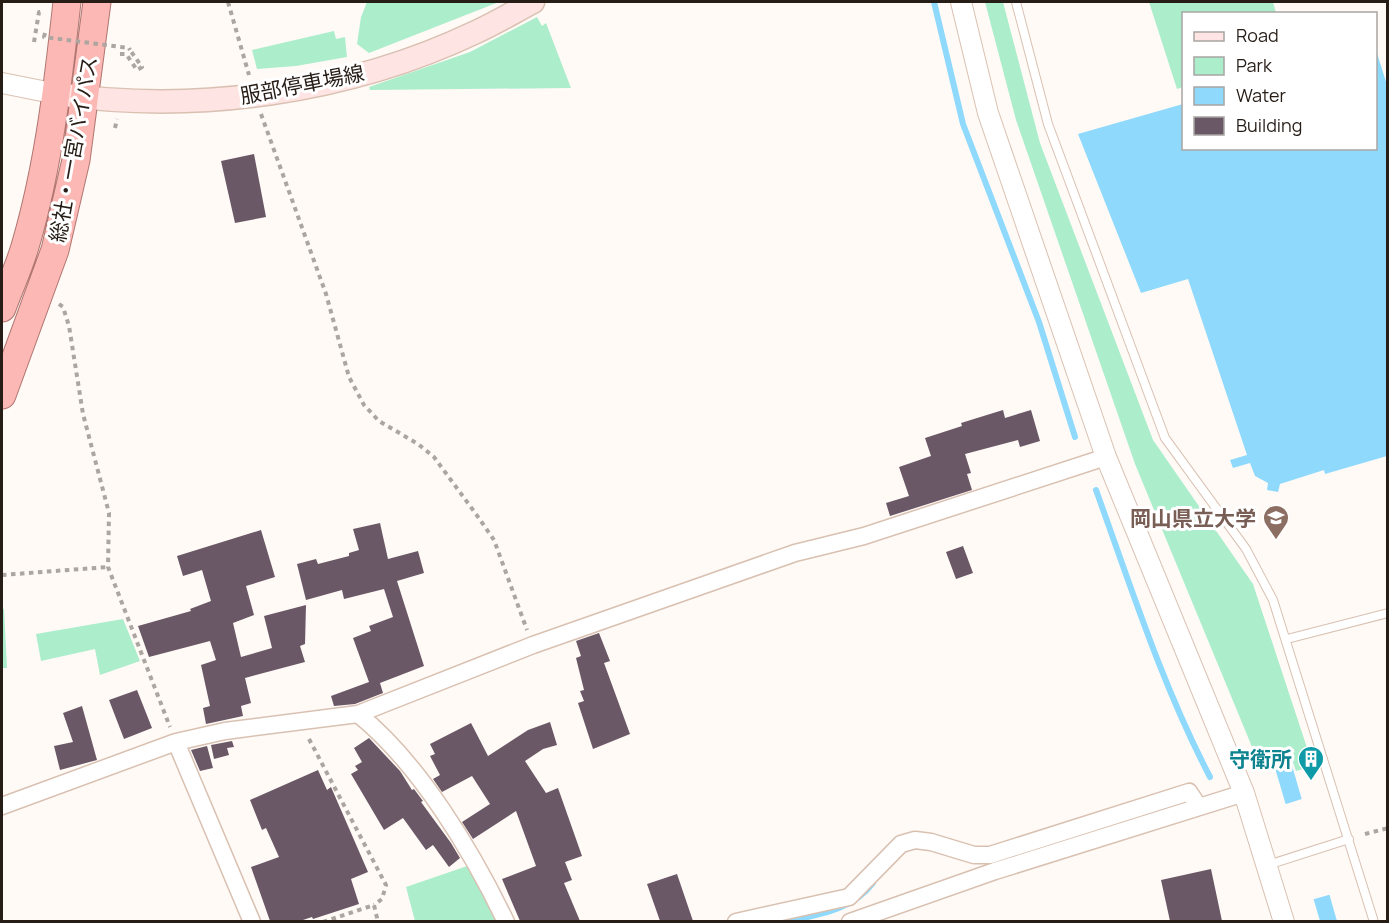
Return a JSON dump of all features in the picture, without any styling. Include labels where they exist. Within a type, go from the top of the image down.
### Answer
[{"type":"highway","name":"総社・一宮バイパス","points":[[2,308],[26,244],[46,160],[57,94],[67,2]]},
{"type":"highway","name":"総社・一宮バイパス","points":[[2,395],[55,250],[73,171],[97,2]]},
{"type":"main road","name":"服部停車場線","points":[[57,94],[154,102],[255,97],[319,84],[413,57],[476,32],[532,2]]},
{"type":"street","points":[[961,2],[988,114],[1106,457],[1244,793],[1284,921]]},
{"type":"street","points":[[2,83],[57,94]]},
{"type":"street","points":[[2,806],[176,742],[225,731],[358,714],[533,645],[795,553],[864,536],[1106,457]]},
{"type":"street","points":[[358,714],[375,728],[407,763],[465,846],[506,921]]},
{"type":"street","points":[[176,742],[252,921]]},
{"type":"street","points":[[850,921],[888,916],[992,862],[1244,793]]},
{"type":"street","points":[[736,921],[849,897],[901,844],[915,840],[931,842],[992,862]]},
{"type":"lane","points":[[1016,2],[1048,124],[1165,438],[1246,549],[1273,600],[1374,921]]},
{"type":"lane","points":[[1287,639],[1388,612]]},
{"type":"lane","points":[[1268,865],[1349,839]]},
{"type":"path","points":[[228,2],[255,97],[326,294],[349,377],[364,405],[380,421],[418,444],[434,457],[494,540],[533,645]]},
{"type":"path","points":[[34,42],[38,14]]},
{"type":"path","points":[[45,33],[45,37],[129,48],[142,67],[137,70],[123,54]]},
{"type":"path","points":[[41,292],[63,307],[69,326],[83,414],[109,513],[108,567],[176,742]]},
{"type":"path","points":[[2,575],[108,567]]},
{"type":"path","points":[[300,722],[386,885],[382,899],[374,905],[323,921]]},
{"type":"path","points":[[1365,834],[1388,828]]},
{"type":"path","points":[[374,905],[378,921]]},
{"type":"green space","points":[[367,2],[499,2],[369,53],[357,44],[361,17]]},
{"type":"green space","points":[[985,2],[1003,2],[1040,143],[1153,440],[1253,584],[1313,766],[1296,771],[1292,760],[1262,771],[1135,464],[1016,120]]},
{"type":"green space","points":[[1149,2],[1273,2],[1276,12],[1182,12],[1182,87],[1177,89]]},
{"type":"green space","points":[[537,17],[542,26],[546,23],[571,88],[370,90],[369,87],[470,52]]},
{"type":"green space","points":[[334,31],[336,39],[345,37],[347,57],[296,66],[257,69],[252,50]]},
{"type":"green space","points":[[2,609],[4,609],[7,668],[2,668]]},
{"type":"green space","points":[[123,619],[140,661],[100,675],[95,649],[41,661],[36,634]]},
{"type":"green space","points":[[470,865],[496,921],[415,921],[406,887]]},
{"type":"water","points":[[1377,53],[1388,88],[1387,456],[1325,474],[1324,470],[1280,484],[1278,492],[1267,490],[1268,483],[1255,476],[1250,463],[1233,468],[1230,460],[1247,455],[1188,279],[1141,293],[1078,134],[1182,104],[1182,150],[1377,150]]},
{"type":"water","points":[[1291,762],[1337,921],[1320,921],[1275,768]]},
{"type":"pier","points":[[1305,798],[1332,894],[1311,900],[1283,805]]},
{"type":"building","points":[[254,154],[266,217],[235,223],[221,161]]},
{"type":"building","points":[[1003,410],[1005,418],[1031,410],[1040,441],[1020,447],[1018,440],[965,454],[971,473],[967,474],[972,490],[890,516],[886,503],[909,496],[899,467],[931,456],[925,438],[962,426],[961,423]]},
{"type":"building","points":[[380,523],[388,559],[418,551],[424,573],[397,581],[424,666],[380,683],[383,693],[355,704],[334,706],[331,696],[369,682],[353,638],[371,631],[369,626],[393,617],[384,589],[344,599],[342,590],[306,600],[297,564],[316,559],[318,564],[349,556],[349,553],[359,550],[353,529]]},
{"type":"building","points":[[261,530],[275,577],[246,586],[254,615],[233,623],[241,657],[272,648],[264,616],[306,605],[305,644],[300,646],[305,662],[245,678],[251,703],[241,706],[243,716],[206,724],[203,708],[210,706],[201,665],[216,660],[210,641],[149,657],[138,626],[191,611],[190,609],[211,601],[202,570],[183,576],[177,556]]},
{"type":"building","points":[[963,546],[973,573],[956,579],[946,552]]},
{"type":"building","points":[[599,633],[610,661],[604,663],[630,734],[593,749],[578,703],[584,701],[580,691],[584,690],[576,658],[581,656],[576,641]]},
{"type":"building","points":[[137,690],[152,728],[124,739],[109,700]]},
{"type":"building","points":[[82,706],[97,760],[60,770],[54,746],[73,742],[63,713]]},
{"type":"building","points":[[550,722],[557,745],[543,749],[525,761],[546,793],[558,788],[582,856],[565,862],[572,880],[564,883],[580,921],[520,921],[502,879],[536,866],[516,811],[473,839],[462,822],[490,804],[472,776],[442,792],[433,779],[440,775],[430,756],[435,754],[430,744],[471,723],[488,756],[528,730]]},
{"type":"building","points":[[369,738],[400,771],[451,843],[460,858],[449,867],[433,845],[426,850],[403,818],[384,830],[351,774],[358,770],[355,766],[362,762],[354,748]]},
{"type":"building","points":[[232,741],[234,747],[227,748],[229,755],[214,759],[211,745]]},
{"type":"building","points":[[207,746],[213,768],[200,771],[191,750]]},
{"type":"building","points":[[318,770],[327,790],[331,787],[368,872],[351,879],[359,904],[313,919],[312,917],[300,921],[270,921],[251,867],[279,857],[266,828],[262,830],[250,800]]},
{"type":"building","points":[[1211,869],[1222,921],[1170,921],[1161,880]]},
{"type":"building","points":[[677,874],[693,921],[660,921],[647,884]]},
{"type":"waterway","points":[[934,2],[963,124],[1039,322],[1075,437]]},
{"type":"waterway","points":[[1096,490],[1162,671],[1210,777]]},
{"type":"waterway","points":[[784,922],[821,914],[844,906],[855,900],[873,883]]},
{"type":"place","name":"岡山県立大学","points":[[1276,541]]},
{"type":"place","name":"守衛所","points":[[1311,782]]}]
